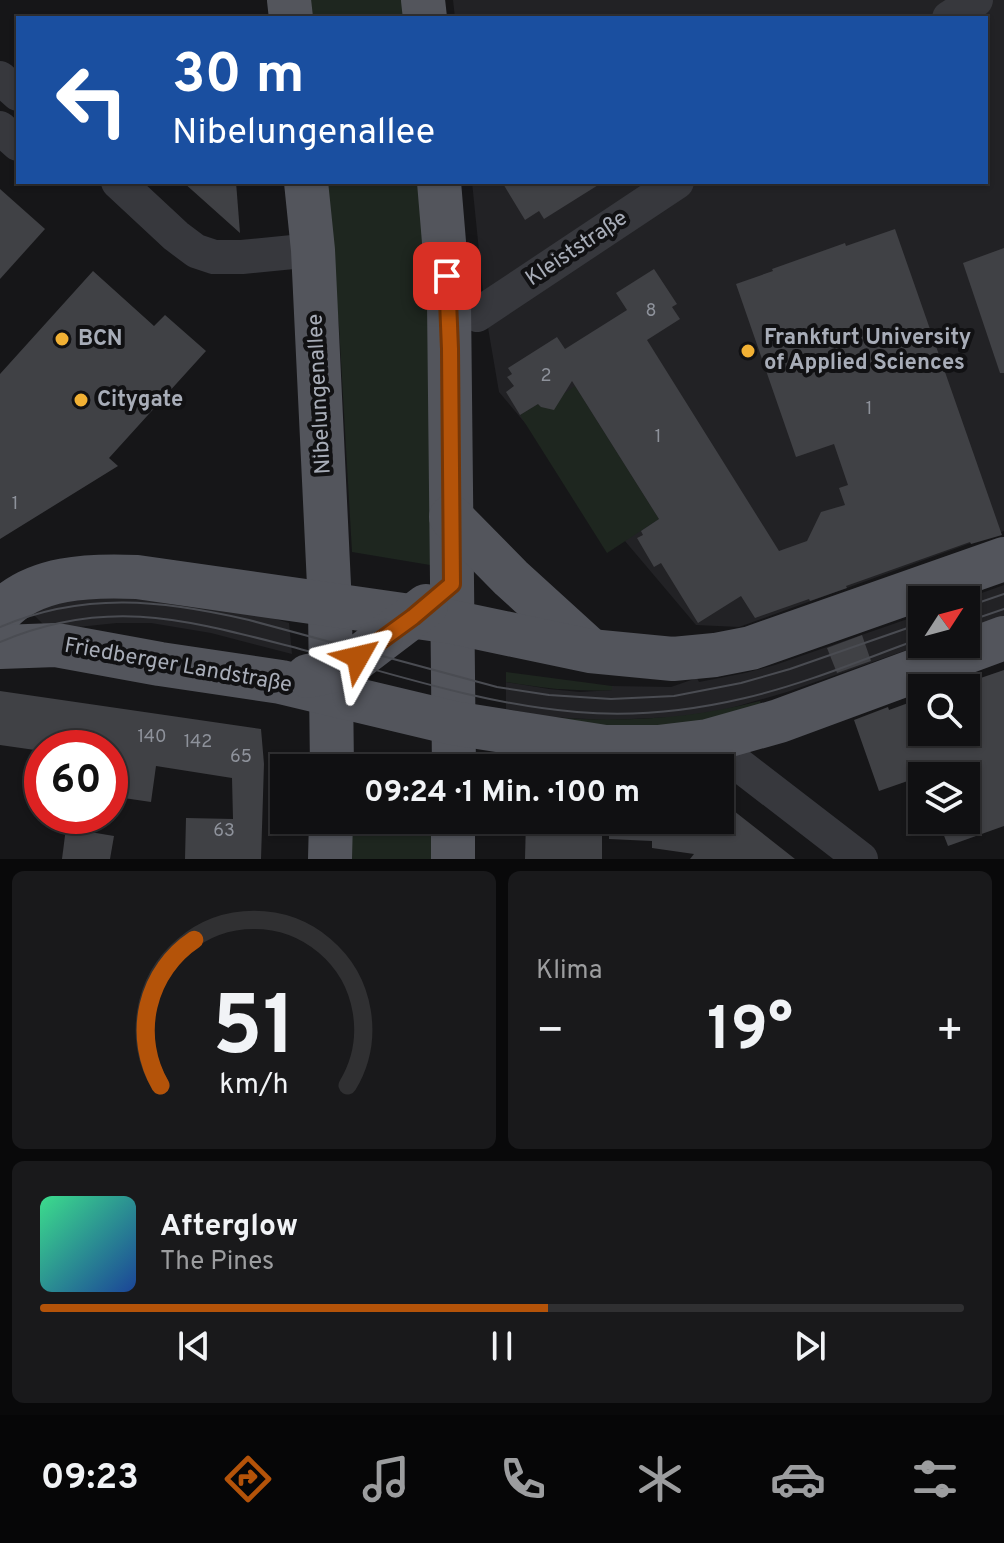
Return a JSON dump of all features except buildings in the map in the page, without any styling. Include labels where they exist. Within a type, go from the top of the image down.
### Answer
[{"type":"main road","name":"Nibelungenallee","points":[[306,184],[313,250],[330,606],[340,689],[332,754]]},
{"type":"main road","points":[[340,689],[428,646],[439,608],[451,517],[449,302],[439,184]]},
{"type":"main road","points":[[451,517],[590,651]]},
{"type":"main road","points":[[0,613],[8,603],[33,590],[65,580],[100,576],[137,577],[330,606],[439,608],[590,651],[673,659],[751,648],[1004,559]]},
{"type":"main road","points":[[439,608],[453,723],[454,754]]},
{"type":"main road","name":"Friedberger Landstraße","points":[[0,647],[56,645],[160,664],[340,689],[453,723],[605,747],[658,747],[708,741],[779,721],[1004,638]]},
{"type":"main road","points":[[330,859],[331,834]]},
{"type":"main road","points":[[453,834],[453,859]]},
{"type":"street","points":[[952,16],[976,0]]},
{"type":"street","points":[[0,78],[16,92]]},
{"type":"street","points":[[0,128],[16,142]]},
{"type":"street","points":[[120,184],[196,251],[214,257],[242,257],[313,250]]},
{"type":"street","name":"Kleiststraße","points":[[477,315],[674,184]]},
{"type":"street","points":[[708,741],[861,859]]},
{"type":"shaded area","points":[[304,0],[410,0],[411,16],[306,16]]},
{"type":"shaded area","name":"Frankfurt University of Applied Sciences","points":[[453,0],[1004,0],[1004,531],[739,627],[696,625],[499,392],[485,310],[472,184],[988,184],[988,16],[455,16]]},
{"type":"shaded area","points":[[324,184],[428,184],[433,563],[430,565],[352,552],[339,326]]},
{"type":"shaded area","points":[[575,386],[659,519],[607,553],[520,415],[538,404],[552,409],[559,397]]},
{"type":"shaded area","points":[[1004,585],[1004,616],[980,624],[980,594]]},
{"type":"shaded area","points":[[78,594],[208,599],[289,623],[292,654],[211,633],[151,623],[49,630],[27,608]]},
{"type":"shaded area","points":[[908,619],[908,650],[787,692],[724,710],[677,717],[607,720],[549,717],[506,709],[506,682],[580,692],[612,690],[612,686],[671,687],[697,678],[699,682],[775,665]]},
{"type":"shaded area","points":[[506,672],[612,686],[612,690],[559,689],[506,682]]},
{"type":"shaded area","points":[[760,701],[763,712],[703,726],[580,728],[549,717],[602,720],[655,718],[708,712]]},
{"type":"shaded area","points":[[341,834],[434,834],[433,859],[340,859]]},
{"type":"tram line","points":[[980,602],[1004,594]]},
{"type":"tram line","points":[[0,627],[62,608],[124,602],[155,604],[249,620],[497,687],[549,695],[611,699],[674,696],[741,683],[908,628]]},
{"type":"tram line","points":[[980,617],[1004,609]]},
{"type":"tram line","points":[[0,642],[39,628],[75,620],[110,616],[179,621],[250,636],[504,702],[619,714],[682,709],[745,698],[812,678],[908,643]]},
{"type":"place","name":"BCN","points":[[62,339]]},
{"type":"place","name":"Frankfurt University of Applied Sciences","points":[[748,351]]},
{"type":"place","name":"Citygate","points":[[81,400]]},
{"type":"route","points":[[358,657],[452,584],[447,276]]}]
